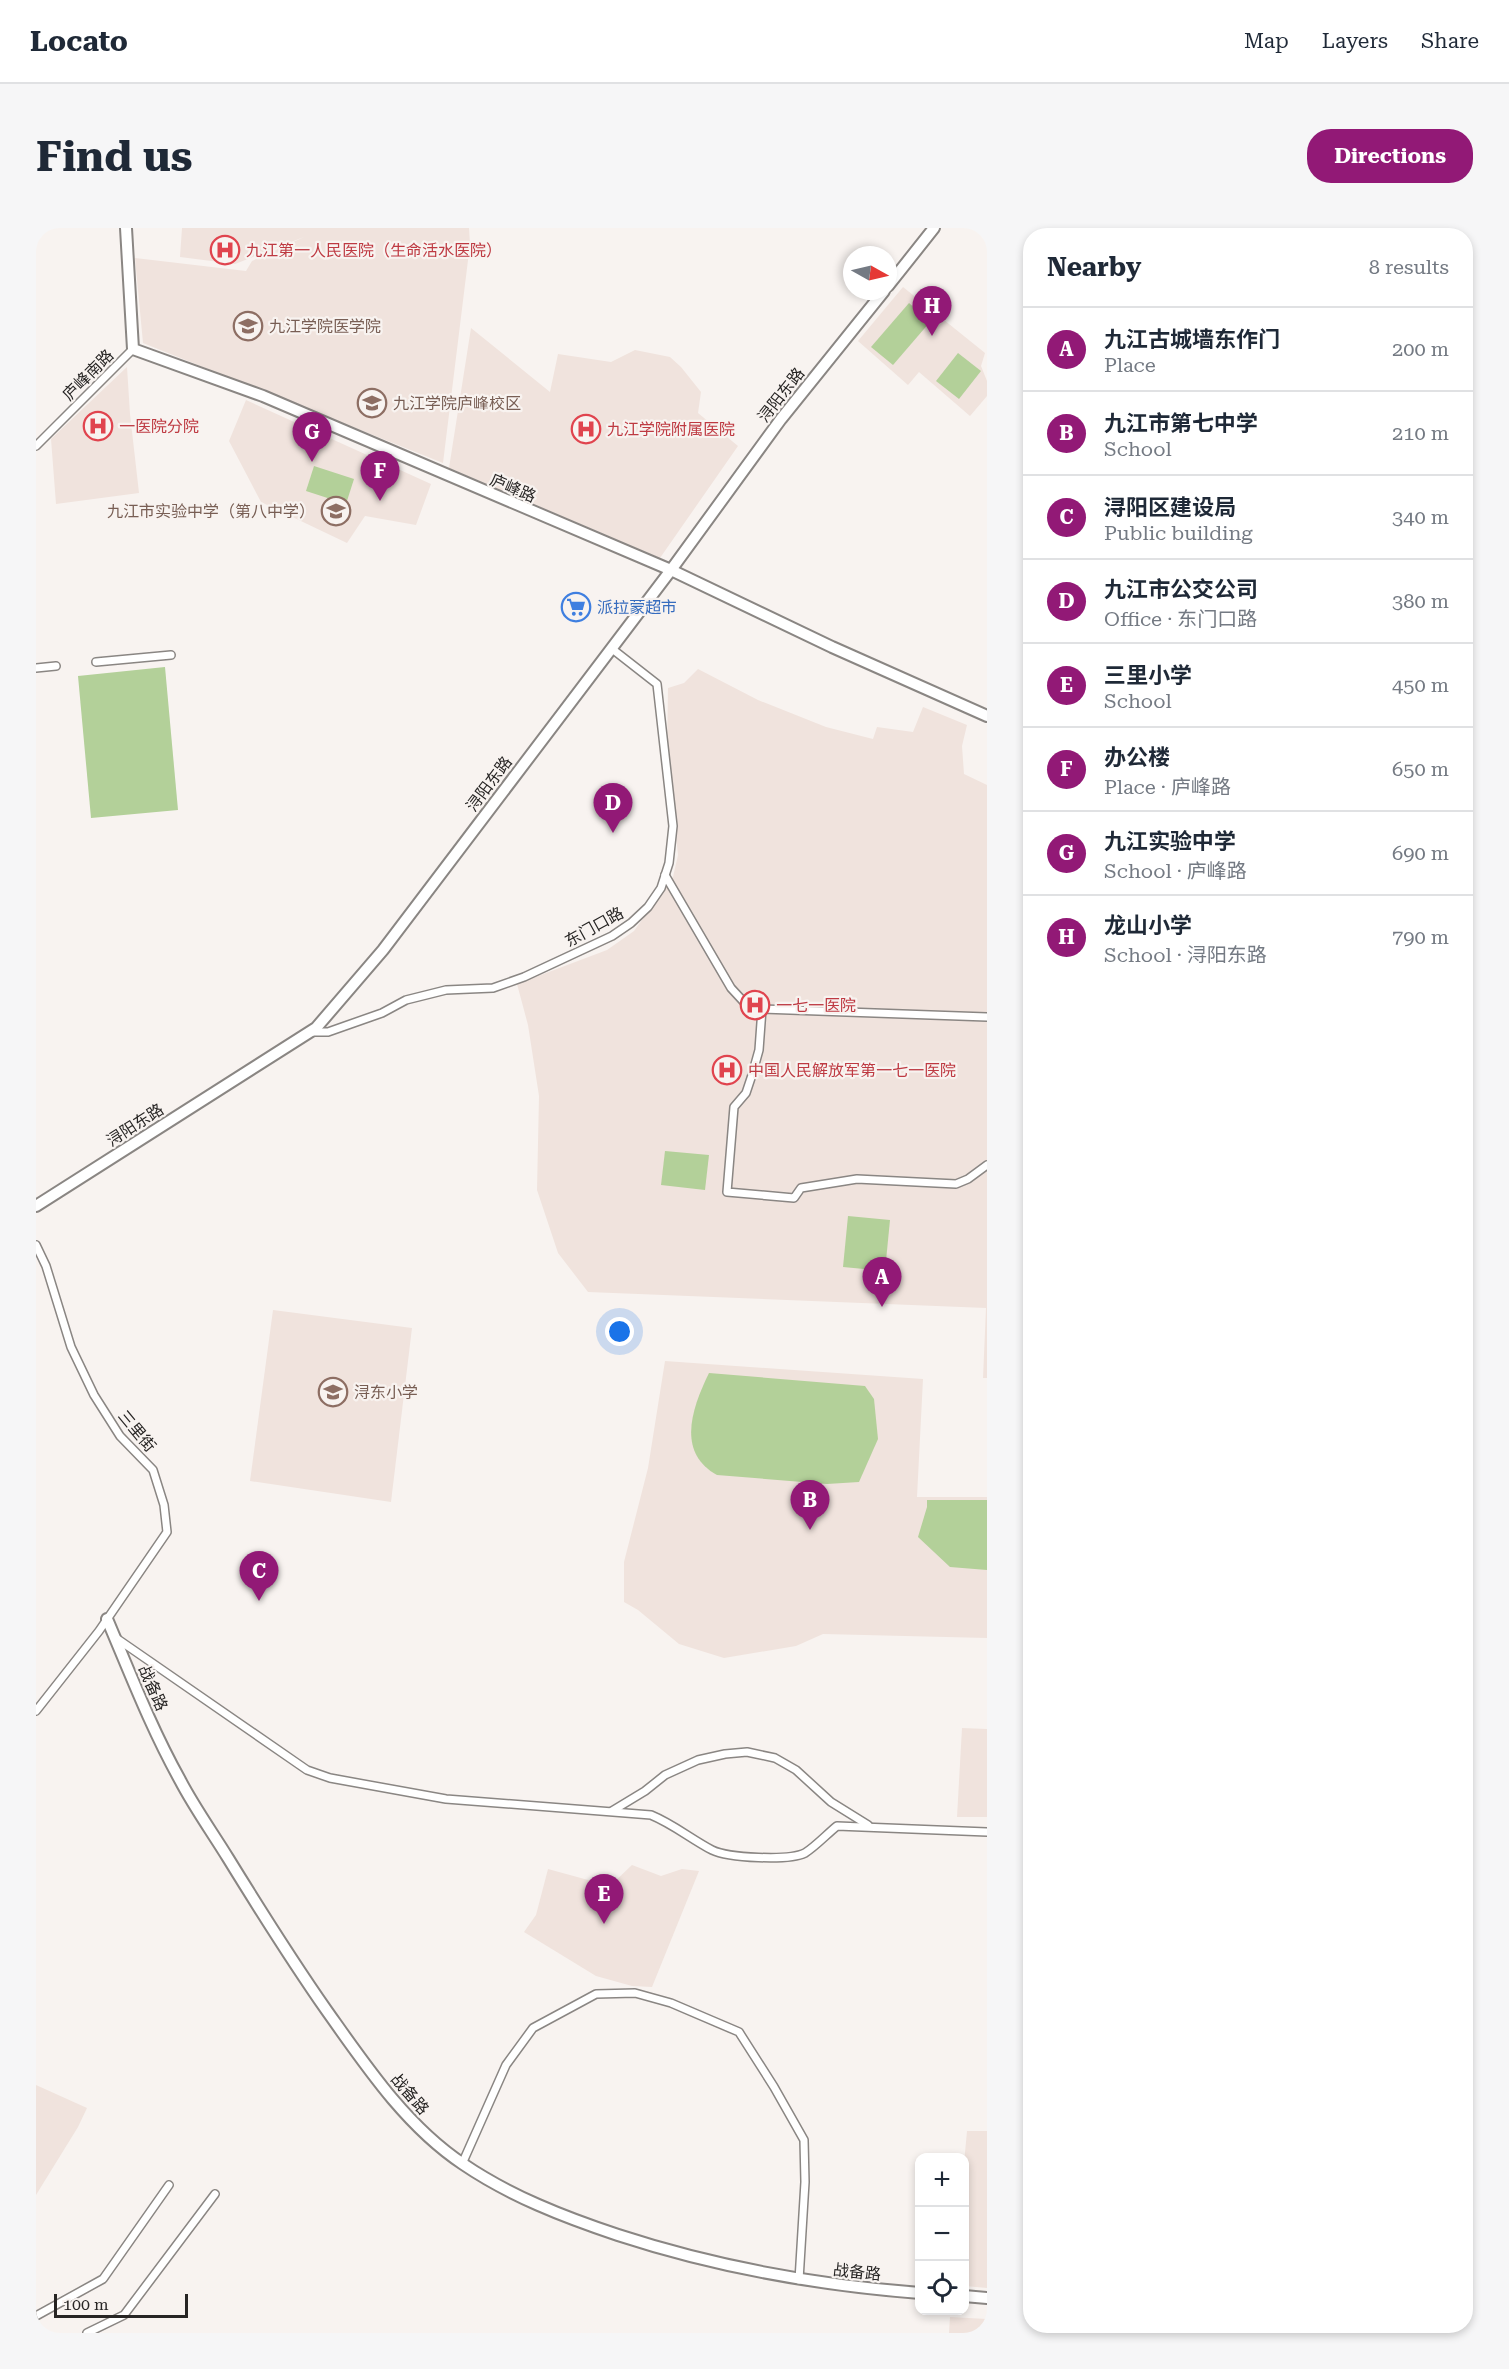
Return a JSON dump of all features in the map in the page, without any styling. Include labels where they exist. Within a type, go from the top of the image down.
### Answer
[{"type":"main road","points":[[126,228],[133,349]]},
{"type":"main road","points":[[897,275],[933,231]]},
{"type":"main road","name":"浔阳东路","points":[[36,1206],[316,1028],[382,950],[671,570],[781,419],[877,300]]},
{"type":"main road","name":"庐峰路","points":[[133,349],[263,396],[671,570],[987,716]]},
{"type":"main road","name":"战备路","points":[[107,1619],[180,1781],[291,1960],[390,2095],[429,2136],[462,2164],[529,2201],[600,2229],[717,2264],[849,2288],[915,2293]]},
{"type":"main road","points":[[969,2296],[987,2298]]},
{"type":"street","name":"庐峰南路","points":[[36,446],[133,349]]},
{"type":"street","name":"东门口路","points":[[310,1032],[328,1032],[382,1012],[406,1000],[447,990],[493,988],[524,977],[612,936],[632,923],[648,908],[661,888],[669,863],[673,826],[657,684],[611,648]]},
{"type":"street","points":[[96,662],[171,655]]},
{"type":"street","points":[[36,668],[56,666]]},
{"type":"street","points":[[665,875],[731,988],[743,1001],[762,1009],[987,1017]]},
{"type":"street","points":[[762,1009],[759,1050],[746,1093],[734,1107],[727,1192],[794,1198],[801,1188],[857,1179],[956,1184],[968,1179],[987,1164]]},
{"type":"street","name":"三里街","points":[[36,1245],[46,1266],[71,1347],[93,1395],[120,1436],[153,1470],[164,1505],[167,1532],[107,1619],[36,1711]]},
{"type":"street","points":[[114,1636],[308,1770],[330,1778],[446,1799],[651,1815],[672,1823],[714,1851],[754,1857],[779,1858],[804,1853],[837,1826],[987,1832]]},
{"type":"street","points":[[612,1811],[645,1791],[664,1775],[690,1764],[725,1754],[747,1752],[775,1758],[796,1770],[831,1802],[870,1826]]},
{"type":"street","points":[[462,2164],[506,2065],[532,2028],[596,1994],[635,1993],[670,2003],[739,2032],[804,2140],[805,2182],[799,2280]]},
{"type":"street","points":[[36,2316],[103,2278],[169,2186]]},
{"type":"street","points":[[87,2333],[124,2315],[215,2194]]},
{"type":"shaded area","name":"九江学院庐峰校区","points":[[182,228],[469,228],[470,244],[443,463],[143,343],[135,258],[246,271],[252,261],[304,237],[235,264],[180,257]]},
{"type":"shaded area","points":[[903,287],[985,353],[981,366],[987,381],[987,396],[970,416],[919,372],[908,385],[858,341],[892,300],[897,300],[897,294]]},
{"type":"shaded area","name":"九江学院附属医院","points":[[471,328],[550,392],[558,354],[611,362],[635,350],[670,357],[681,367],[701,392],[698,413],[738,446],[660,558],[449,468]]},
{"type":"shaded area","name":"一医院分院","points":[[127,367],[139,493],[56,504],[51,439]]},
{"type":"shaded area","points":[[246,400],[431,484],[416,525],[365,516],[347,543],[261,502],[229,441]]},
{"type":"shaded area","name":"一七一医院","points":[[698,669],[758,700],[826,727],[873,739],[877,727],[913,732],[923,707],[967,725],[962,746],[964,774],[987,785],[987,1378],[983,1378],[986,1308],[588,1292],[558,1253],[537,1190],[539,1096],[528,1025],[517,984],[607,950],[634,931],[673,877],[678,855],[667,753],[668,688],[684,683]]},
{"type":"shaded area","name":"浔东小学","points":[[273,1310],[412,1328],[391,1502],[250,1481]]},
{"type":"shaded area","points":[[665,1361],[923,1379],[917,1497],[987,1497],[987,1638],[823,1634],[796,1646],[724,1658],[679,1644],[638,1610],[624,1602],[624,1562],[648,1468]]},
{"type":"shaded area","points":[[962,1728],[987,1729],[987,1817],[957,1817]]},
{"type":"shaded area","points":[[632,1865],[661,1876],[682,1869],[699,1871],[652,1987],[632,1986],[596,1976],[524,1932],[536,1915],[548,1869],[610,1886]]},
{"type":"shaded area","points":[[36,2085],[87,2108],[78,2127],[36,2195]]},
{"type":"shaded area","points":[[967,2131],[987,2131],[987,2288],[969,2286],[969,2153],[965,2153]]},
{"type":"shaded area","points":[[950,2317],[987,2319],[987,2333],[949,2333]]},
{"type":"green space","points":[[909,303],[930,322],[893,365],[871,347]]},
{"type":"green space","points":[[958,353],[981,371],[959,399],[936,381]]},
{"type":"green space","points":[[314,466],[354,479],[346,504],[306,491]]},
{"type":"green space","points":[[165,667],[178,810],[91,818],[78,676]]},
{"type":"green space","points":[[665,1151],[709,1155],[705,1190],[661,1185]]},
{"type":"green space","points":[[848,1216],[890,1220],[885,1271],[843,1267]]},
{"type":"green space","points":[[709,1373],[865,1386],[874,1399],[878,1439],[859,1482],[827,1484],[717,1475],[704,1465],[696,1454],[692,1442],[693,1415]]},
{"type":"green space","points":[[927,1500],[987,1500],[987,1570],[950,1567],[918,1537]]},
{"type":"place","name":"九江第一人民医院（生命活水医院）","points":[[225,250]]},
{"type":"place","name":"九江学院医学院","points":[[248,326]]},
{"type":"place","name":"龙山小学","points":[[932,336]]},
{"type":"place","name":"九江学院庐峰校区","points":[[372,403]]},
{"type":"place","name":"一医院分院","points":[[98,426]]},
{"type":"place","name":"九江学院附属医院","points":[[586,429]]},
{"type":"place","name":"九江实验中学","points":[[312,462]]},
{"type":"place","name":"办公楼","points":[[380,501]]},
{"type":"place","name":"九江市实验中学（第八中学）","points":[[336,511]]},
{"type":"place","name":"派拉蒙超市","points":[[576,607]]},
{"type":"place","name":"九江市公交公司","points":[[613,833]]},
{"type":"place","name":"一七一医院","points":[[755,1005]]},
{"type":"place","name":"中国人民解放军第一七一医院","points":[[727,1070]]},
{"type":"place","name":"九江古城墙东作门","points":[[882,1307]]},
{"type":"place","name":"浔东小学","points":[[333,1392]]},
{"type":"place","name":"九江市第七中学","points":[[810,1530]]},
{"type":"place","name":"浔阳区建设局","points":[[259,1601]]},
{"type":"place","name":"三里小学","points":[[604,1924]]}]
